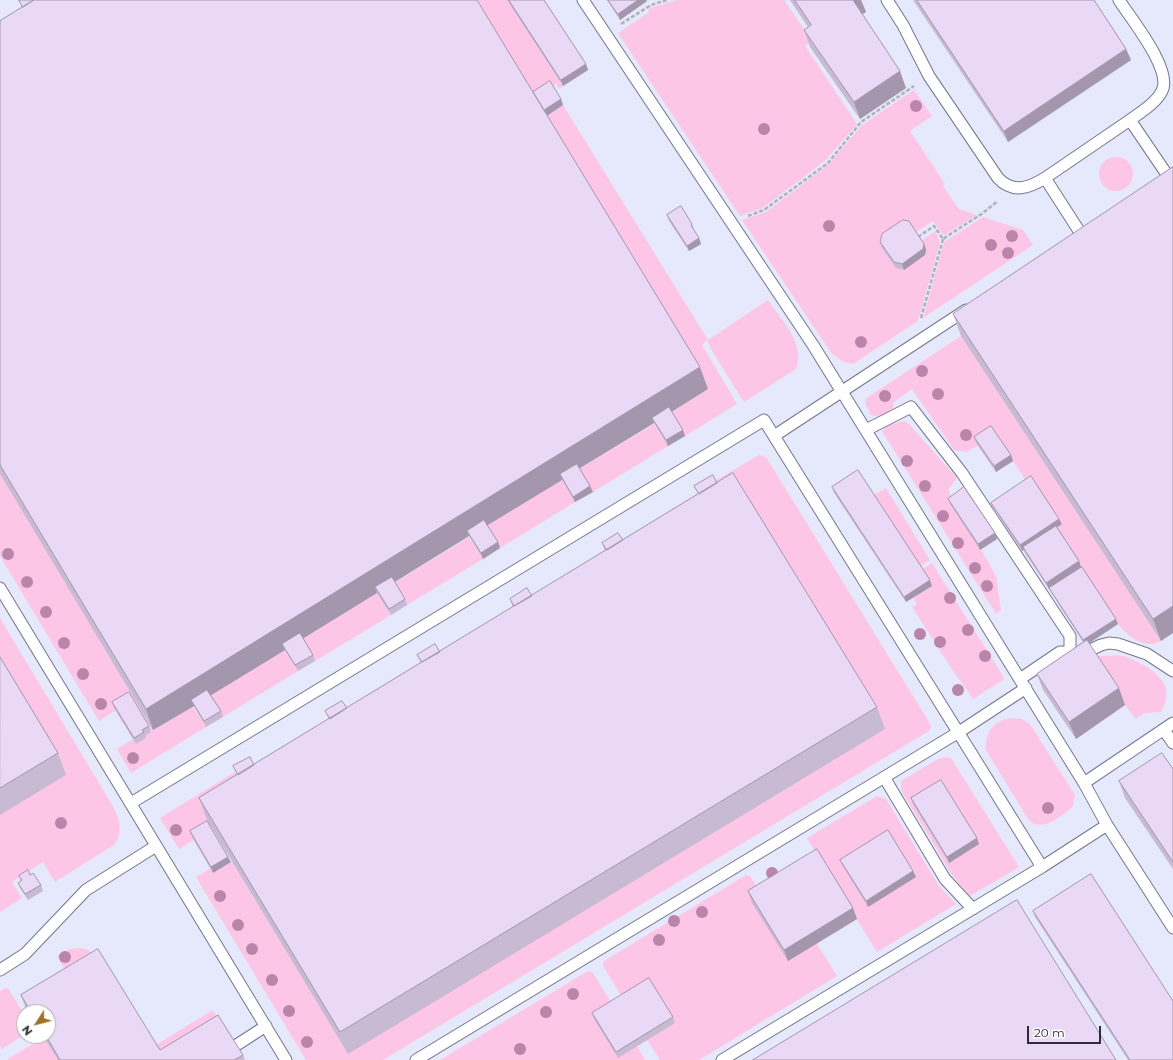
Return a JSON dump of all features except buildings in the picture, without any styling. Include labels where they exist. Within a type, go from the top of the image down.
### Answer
[{"type":"lane","points":[[583,0],[842,392],[1084,783],[1107,825],[1173,928]]},
{"type":"lane","points":[[887,0],[904,25],[929,76],[998,178],[1007,186],[1016,188],[1026,187],[1045,178],[1130,120],[1155,100],[1162,92],[1165,83],[1164,71],[1119,0]]},
{"type":"lane","points":[[1130,120],[1168,177]]},
{"type":"lane","points":[[1045,178],[1081,234]]},
{"type":"lane","points":[[774,436],[975,304]]},
{"type":"lane","points":[[866,430],[911,407],[962,473],[1070,636],[1070,653]]},
{"type":"lane","points":[[131,803],[764,420],[1042,867]]},
{"type":"lane","points":[[0,588],[286,1060]]},
{"type":"lane","points":[[416,1060],[959,732],[1023,684],[1060,652],[1084,653],[1101,645],[1118,644],[1147,654],[1173,671]]},
{"type":"lane","points":[[1084,783],[1169,726],[1173,743]]},
{"type":"lane","points":[[884,777],[945,879],[973,909]]},
{"type":"lane","points":[[722,1060],[1042,867],[1107,825]]},
{"type":"lane","points":[[0,970],[25,954],[86,890],[156,846]]},
{"type":"lane","points":[[235,1046],[266,1026]]},
{"type":"path","points":[[606,34],[651,5],[667,0]]},
{"type":"path","points":[[731,222],[764,210],[828,162],[861,122],[929,76]]},
{"type":"path","points":[[928,335],[920,320],[943,239],[995,204],[1007,186]]},
{"type":"path","points":[[918,237],[934,226],[943,239]]},
{"type":"shaded area","points":[[0,0],[1173,0],[1173,1060],[0,1060]]},
{"type":"shaded area","points":[[472,0],[508,0],[563,86],[559,89],[556,84],[532,100]]},
{"type":"shaded area","points":[[677,0],[784,0],[812,41],[805,46],[857,124],[826,160],[763,208],[740,216],[618,33],[648,13],[649,8]]},
{"type":"shaded area","points":[[914,90],[932,116],[910,131],[945,184],[943,186],[959,209],[977,215],[945,235],[942,234],[933,221],[915,233],[884,240],[882,248],[896,268],[904,269],[925,255],[921,241],[935,231],[939,240],[939,246],[918,321],[853,364],[844,362],[832,354],[742,220],[766,212],[829,164],[862,125]]},
{"type":"shaded area","points":[[563,105],[708,340],[768,300],[786,324],[795,342],[798,351],[796,369],[744,402],[712,351],[707,340],[702,345],[737,404],[685,436],[671,413],[708,389],[544,118]]},
{"type":"shaded area","points":[[1113,157],[1119,157],[1123,158],[1130,164],[1133,174],[1132,181],[1126,188],[1119,191],[1113,191],[1109,190],[1102,184],[1099,177],[1099,171],[1100,167],[1106,160]]},
{"type":"shaded area","points":[[983,217],[1023,230],[1033,245],[923,318],[944,242]]},
{"type":"shaded area","points":[[961,336],[1161,641],[1149,644],[1138,641],[1126,633],[1106,608],[1084,573],[1052,594],[1049,589],[1081,567],[1025,553],[1023,550],[1029,485],[993,432],[967,452],[954,450],[912,389],[894,402],[893,408],[887,412],[880,415],[871,415],[865,399]]},
{"type":"shaded area","points":[[903,421],[908,423],[957,478],[948,490],[996,576],[1001,610],[996,614],[882,431],[889,425]]},
{"type":"shaded area","points":[[654,424],[668,446],[593,492],[579,469]]},
{"type":"shaded area","points":[[759,455],[766,457],[929,722],[931,727],[929,731],[383,1060],[306,1060],[196,877],[211,868],[213,873],[232,862],[348,1054],[728,504],[715,481]]},
{"type":"shaded area","points":[[0,474],[153,730],[193,706],[206,727],[131,773],[117,749],[133,739],[136,744],[145,738],[144,736],[151,732],[115,707],[116,710],[99,721],[0,556]]},
{"type":"shaded area","points":[[562,480],[575,502],[500,548],[487,526]]},
{"type":"shaded area","points":[[886,488],[930,560],[919,567],[873,496]]},
{"type":"shaded area","points":[[469,537],[483,559],[407,605],[394,583]]},
{"type":"shaded area","points":[[932,563],[1003,676],[1003,680],[973,699],[912,607],[917,604],[913,598],[932,586],[921,570]]},
{"type":"shaded area","points":[[377,593],[391,615],[315,661],[302,639]]},
{"type":"shaded area","points":[[0,618],[114,808],[118,818],[120,831],[114,845],[55,882],[43,862],[12,882],[22,898],[0,912]]},
{"type":"shaded area","points":[[285,650],[298,671],[223,717],[210,695]]},
{"type":"shaded area","points":[[1097,656],[1128,657],[1152,670],[1165,685],[1166,698],[1161,712],[1144,713],[1136,719],[1125,705]]},
{"type":"shaded area","points":[[1010,718],[1022,719],[1030,724],[1075,795],[1073,806],[1051,822],[1039,825],[1028,819],[986,750],[988,733],[994,725]]},
{"type":"shaded area","points":[[945,757],[951,758],[1019,867],[970,896],[952,875],[901,790],[901,781],[938,759]]},
{"type":"shaded area","points":[[235,772],[248,795],[211,826],[192,837],[194,840],[179,849],[160,818]]},
{"type":"shaded area","points":[[877,796],[886,799],[939,886],[956,904],[877,952],[807,838]]},
{"type":"shaded area","points":[[746,875],[750,876],[762,896],[817,944],[837,976],[699,1060],[660,1060],[647,1040],[674,1023],[624,1000],[603,966],[604,961]]},
{"type":"shaded area","points":[[81,948],[88,950],[92,954],[69,977],[57,956],[70,949]]},
{"type":"shaded area","points":[[588,971],[593,973],[614,1007],[618,1057],[637,1046],[645,1060],[440,1060]]},
{"type":"shaded area","points":[[8,988],[18,1004],[16,1004],[16,1040],[2,1049],[0,1046],[0,991]]},
{"type":"shaded area","points":[[213,1010],[223,1026],[167,1060],[154,1046]]},
{"type":"shaded area","points":[[33,1044],[48,1044],[58,1060],[9,1060],[8,1059]]}]
